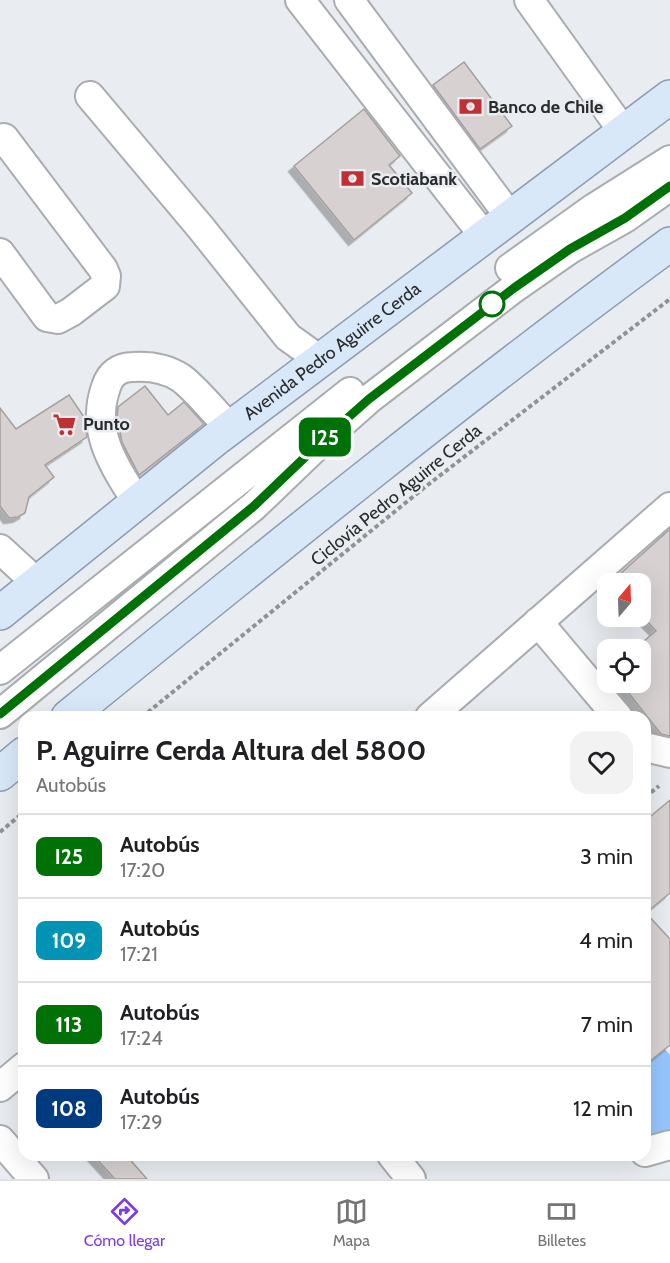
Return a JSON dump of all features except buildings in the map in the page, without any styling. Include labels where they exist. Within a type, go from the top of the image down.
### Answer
[{"type":"main road","name":"Avenida Pedro Aguirre Cerda","points":[[0,613],[230,428],[670,97]]},
{"type":"main road","points":[[75,711],[349,489],[557,327],[670,244]]},
{"type":"main road","points":[[0,774],[18,759]]},
{"type":"street","points":[[300,0],[484,236]]},
{"type":"street","points":[[349,0],[510,217]]},
{"type":"street","points":[[529,0],[623,131]]},
{"type":"street","points":[[90,96],[201,228],[288,337],[320,360]]},
{"type":"street","points":[[0,254],[47,316],[58,319],[105,286],[106,276],[103,269],[4,138]]},
{"type":"street","points":[[0,670],[495,279],[574,221],[670,160]]},
{"type":"street","points":[[12,703],[254,506],[369,399],[514,288],[570,249],[625,218],[670,186]]},
{"type":"street","points":[[137,502],[113,464],[102,435],[100,404],[110,376],[125,367],[151,366],[181,378],[230,428]]},
{"type":"street","points":[[437,711],[670,507]]},
{"type":"street","points":[[0,549],[38,583]]},
{"type":"street","points":[[538,622],[613,711]]},
{"type":"street","points":[[651,748],[670,753]]},
{"type":"street","points":[[0,1087],[18,1072]]},
{"type":"street","points":[[0,1140],[18,1161]]},
{"type":"street","points":[[651,1150],[670,1145]]},
{"type":"street","points":[[18,1161],[34,1179]]},
{"type":"street","points":[[397,1161],[411,1179]]},
{"type":"path","name":"Ciclovía Pedro Aguirre Cerda","points":[[149,711],[425,487],[670,299]]},
{"type":"path","points":[[651,792],[659,786]]},
{"type":"path","points":[[0,832],[18,817]]},
{"type":"shaded area","points":[[665,1049],[670,1055],[670,1130],[651,1135],[651,1060]]},
{"type":"bus line","name":"I25","points":[[0,714],[254,506],[369,399],[514,288],[570,249],[625,218],[670,186]]},
{"type":"place","name":"Banco de Chile","points":[[470,107]]},
{"type":"place","name":"Scotiabank","points":[[353,179]]},
{"type":"place","name":"Punto","points":[[65,424]]}]
